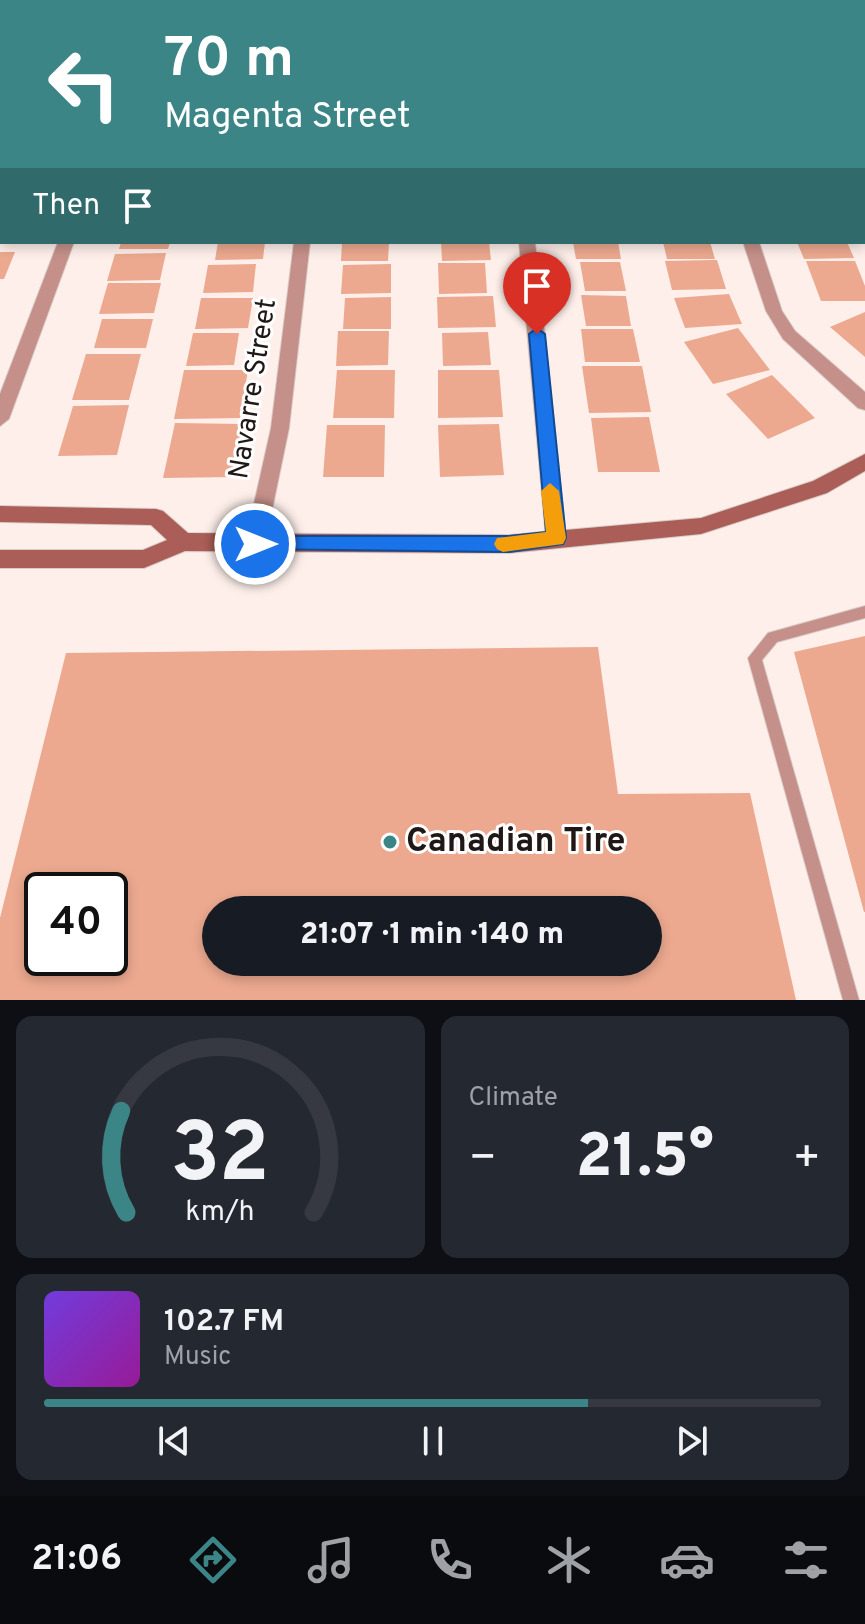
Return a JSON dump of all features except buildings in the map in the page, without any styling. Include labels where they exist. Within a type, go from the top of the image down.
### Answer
[{"type":"street","points":[[0,419],[65,244]]},
{"type":"street","name":"Navarre Street","points":[[255,544],[280,428],[302,244]]},
{"type":"street","points":[[527,244],[556,538]]},
{"type":"street","points":[[752,244],[768,297],[789,335],[865,403]]},
{"type":"street","points":[[0,559],[144,559],[183,542],[509,544],[701,526],[820,487],[865,462]]},
{"type":"street","points":[[0,514],[156,517],[183,542]]},
{"type":"lane","points":[[851,1000],[755,658],[773,637],[865,612]]},
{"type":"slow traffic","points":[[503,544],[556,538],[550,491]]},
{"type":"place","name":"Canadian Tire","points":[[390,842]]},
{"type":"route","points":[[255,544],[509,544],[556,538],[537,334]]}]
